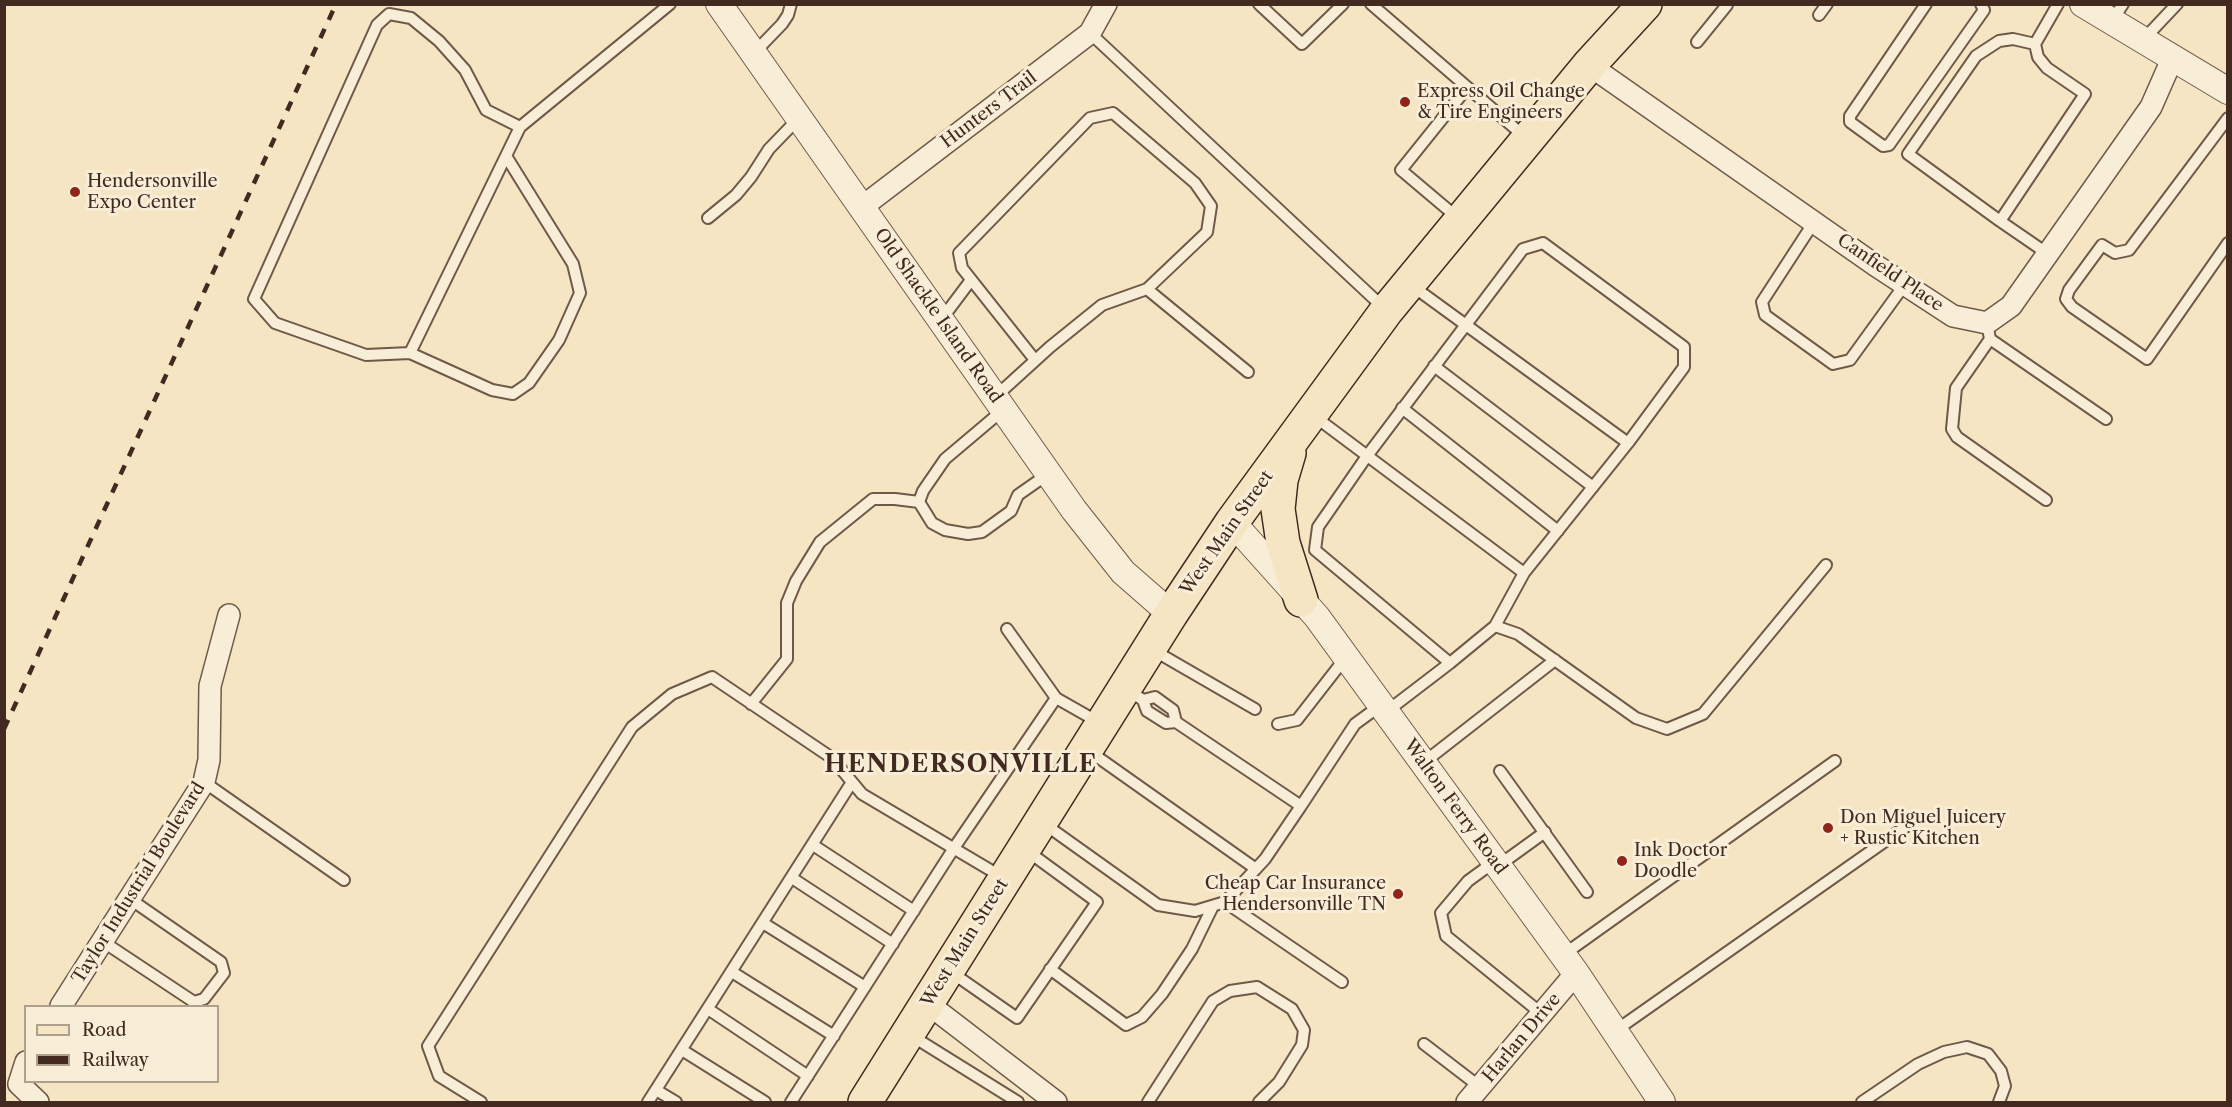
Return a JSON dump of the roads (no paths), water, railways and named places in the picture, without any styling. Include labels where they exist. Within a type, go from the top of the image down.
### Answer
[{"type":"main road","name":"West Main Street","points":[[865,1102],[1094,737],[1134,694],[1150,649],[1232,522],[1387,310],[1589,65],[1645,4]]},
{"type":"main road","points":[[1301,600],[1283,543],[1278,509],[1281,480],[1303,426]]},
{"type":"street","name":"Old Shackle Island Road","points":[[719,4],[1074,510],[1124,572],[1171,614]]},
{"type":"street","name":"Hunters Trail","points":[[862,207],[1090,33],[1106,4]]},
{"type":"street","points":[[2083,4],[2117,13],[2143,40],[2228,91]]},
{"type":"street","points":[[1988,331],[2011,306],[2151,107],[2173,57]]},
{"type":"street","name":"Canfield Place","points":[[1589,65],[1905,284],[1953,316],[1988,331]]},
{"type":"street","name":"Walton Ferry Road","points":[[1232,522],[1301,600],[1346,657],[1569,964],[1662,1102]]},
{"type":"street","name":"Taylor Industrial Boulevard","points":[[62,1005],[204,782],[209,760],[210,686],[229,615]]},
{"type":"street","name":"Harlan Drive","points":[[1474,1095],[1542,1014],[1569,964]]},
{"type":"street","points":[[927,1003],[1056,1102]]},
{"type":"street","points":[[24,1068],[19,1083],[38,1102]]},
{"type":"lane","points":[[410,353],[520,127],[670,4]]},
{"type":"lane","points":[[753,54],[782,24],[791,4]]},
{"type":"lane","points":[[1259,4],[1302,44],[1343,4]]},
{"type":"lane","points":[[1371,4],[1466,89],[1527,139]]},
{"type":"lane","points":[[1819,15],[1827,4]]},
{"type":"lane","points":[[1926,4],[1850,116],[1850,122],[1883,146],[1889,145],[1984,10],[1981,4]]},
{"type":"lane","points":[[2000,221],[2085,94],[2047,68],[2038,57],[2036,44],[2058,4]]},
{"type":"lane","points":[[2143,40],[2177,4]]},
{"type":"lane","points":[[1697,42],[1727,5]]},
{"type":"lane","points":[[506,156],[573,264],[579,293],[559,340],[530,383],[513,394],[492,390],[410,353],[366,355],[275,323],[254,299],[377,25],[389,14],[411,18],[439,41],[465,69],[486,110],[520,127]]},
{"type":"lane","points":[[1090,33],[1387,310]]},
{"type":"lane","points":[[2036,44],[2013,39],[2000,41],[1976,56],[1908,154],[2048,254]]},
{"type":"lane","points":[[1461,220],[1401,170],[1466,89]]},
{"type":"lane","points":[[918,502],[945,459],[999,404],[1035,360],[1102,305],[1147,289],[1207,232],[1211,206],[1195,183],[1113,113],[1090,118],[959,253],[962,268],[1035,360]]},
{"type":"lane","points":[[708,218],[736,195],[751,177],[769,148],[799,118]]},
{"type":"lane","points":[[2228,118],[2223,134],[2129,250],[2115,253],[2102,245],[2069,290],[2066,299],[2072,307],[2147,359],[2228,243]]},
{"type":"lane","points":[[1814,222],[1762,302],[1765,315],[1833,364],[1850,360],[1905,284]]},
{"type":"lane","points":[[1033,835],[1158,905],[1194,911],[1226,902],[1256,869],[1355,724],[1383,709],[1450,663],[1495,626],[1524,573],[1628,443],[1684,367],[1684,347],[1543,243],[1523,249],[1402,408],[1318,527],[1315,550],[1450,663]]},
{"type":"lane","points":[[940,321],[971,280]]},
{"type":"lane","points":[[1409,283],[1628,443]]},
{"type":"lane","points":[[1147,289],[1248,372]]},
{"type":"lane","points":[[2046,500],[1957,437],[1952,429],[1956,388],[1988,331],[2106,419]]},
{"type":"lane","points":[[1434,366],[1593,488]]},
{"type":"lane","points":[[1402,408],[1558,531]]},
{"type":"lane","points":[[1303,426],[1367,456],[1524,573]]},
{"type":"lane","points":[[918,502],[932,524],[945,530],[968,534],[982,532],[1011,511],[1018,495],[1048,473]]},
{"type":"lane","points":[[752,704],[787,659],[787,603],[795,580],[820,542],[873,499],[918,502]]},
{"type":"lane","points":[[1495,626],[1518,634],[1636,718],[1667,729],[1703,714],[1826,566]]},
{"type":"lane","points":[[1007,629],[1056,698],[1094,737],[1256,869]]},
{"type":"lane","points":[[1150,649],[1255,709]]},
{"type":"lane","points":[[1278,724],[1297,720],[1346,657]]},
{"type":"lane","points":[[1422,763],[1556,660]]},
{"type":"lane","points":[[481,1102],[439,1076],[428,1046],[632,727],[672,694],[712,677],[832,758],[862,794],[1005,879]]},
{"type":"lane","points":[[1134,694],[1155,697],[1173,710],[1176,722],[1301,806]]},
{"type":"lane","points":[[792,1102],[954,848],[1056,698]]},
{"type":"lane","points":[[1569,964],[1835,761]]},
{"type":"lane","points":[[1500,771],[1587,892]]},
{"type":"lane","points":[[204,782],[344,880]]},
{"type":"lane","points":[[648,1102],[852,782]]},
{"type":"lane","points":[[1614,1031],[1911,823]]},
{"type":"lane","points":[[1542,1014],[1446,936],[1440,914],[1468,882],[1545,832]]},
{"type":"lane","points":[[948,970],[1017,1018],[1097,902],[1033,835]]},
{"type":"lane","points":[[813,845],[914,911]]},
{"type":"lane","points":[[792,878],[893,944]]},
{"type":"lane","points":[[102,941],[194,1002],[204,999],[224,973],[221,962],[130,899]]},
{"type":"lane","points":[[1226,902],[1342,982]]},
{"type":"lane","points":[[1050,969],[1126,1024],[1142,1017],[1162,994],[1192,949],[1213,906]]},
{"type":"lane","points":[[763,923],[865,987]]},
{"type":"lane","points":[[732,972],[834,1036]]},
{"type":"lane","points":[[1149,1102],[1150,1097],[1213,1001],[1230,991],[1257,987],[1292,1009],[1304,1030],[1302,1046],[1279,1082],[1260,1102]]},
{"type":"lane","points":[[708,1009],[808,1076]]},
{"type":"lane","points":[[908,1034],[1018,1102]]},
{"type":"lane","points":[[1424,1044],[1474,1095]]},
{"type":"lane","points":[[1862,1102],[1918,1064],[1944,1052],[1967,1047],[1988,1054],[2001,1071],[2005,1086],[1999,1102]]},
{"type":"lane","points":[[682,1050],[765,1102]]},
{"type":"lane","points":[[656,1090],[675,1102]]},
{"type":"railway","points":[[4,729],[336,4]]},
{"type":"place","name":"Express Oil Change & Tire Engineers","points":[[1405,102]]},
{"type":"place","name":"Hendersonville Expo Center","points":[[75,192]]},
{"type":"place","name":"Don Miguel Juicery + Rustic Kitchen","points":[[1828,828]]},
{"type":"place","name":"Ink Doctor Doodle","points":[[1622,861]]},
{"type":"place","name":"Cheap Car Insurance Hendersonville TN","points":[[1398,894]]},
{"type":"district","name":"HENDERSONVILLE","points":[[961,765]]}]
